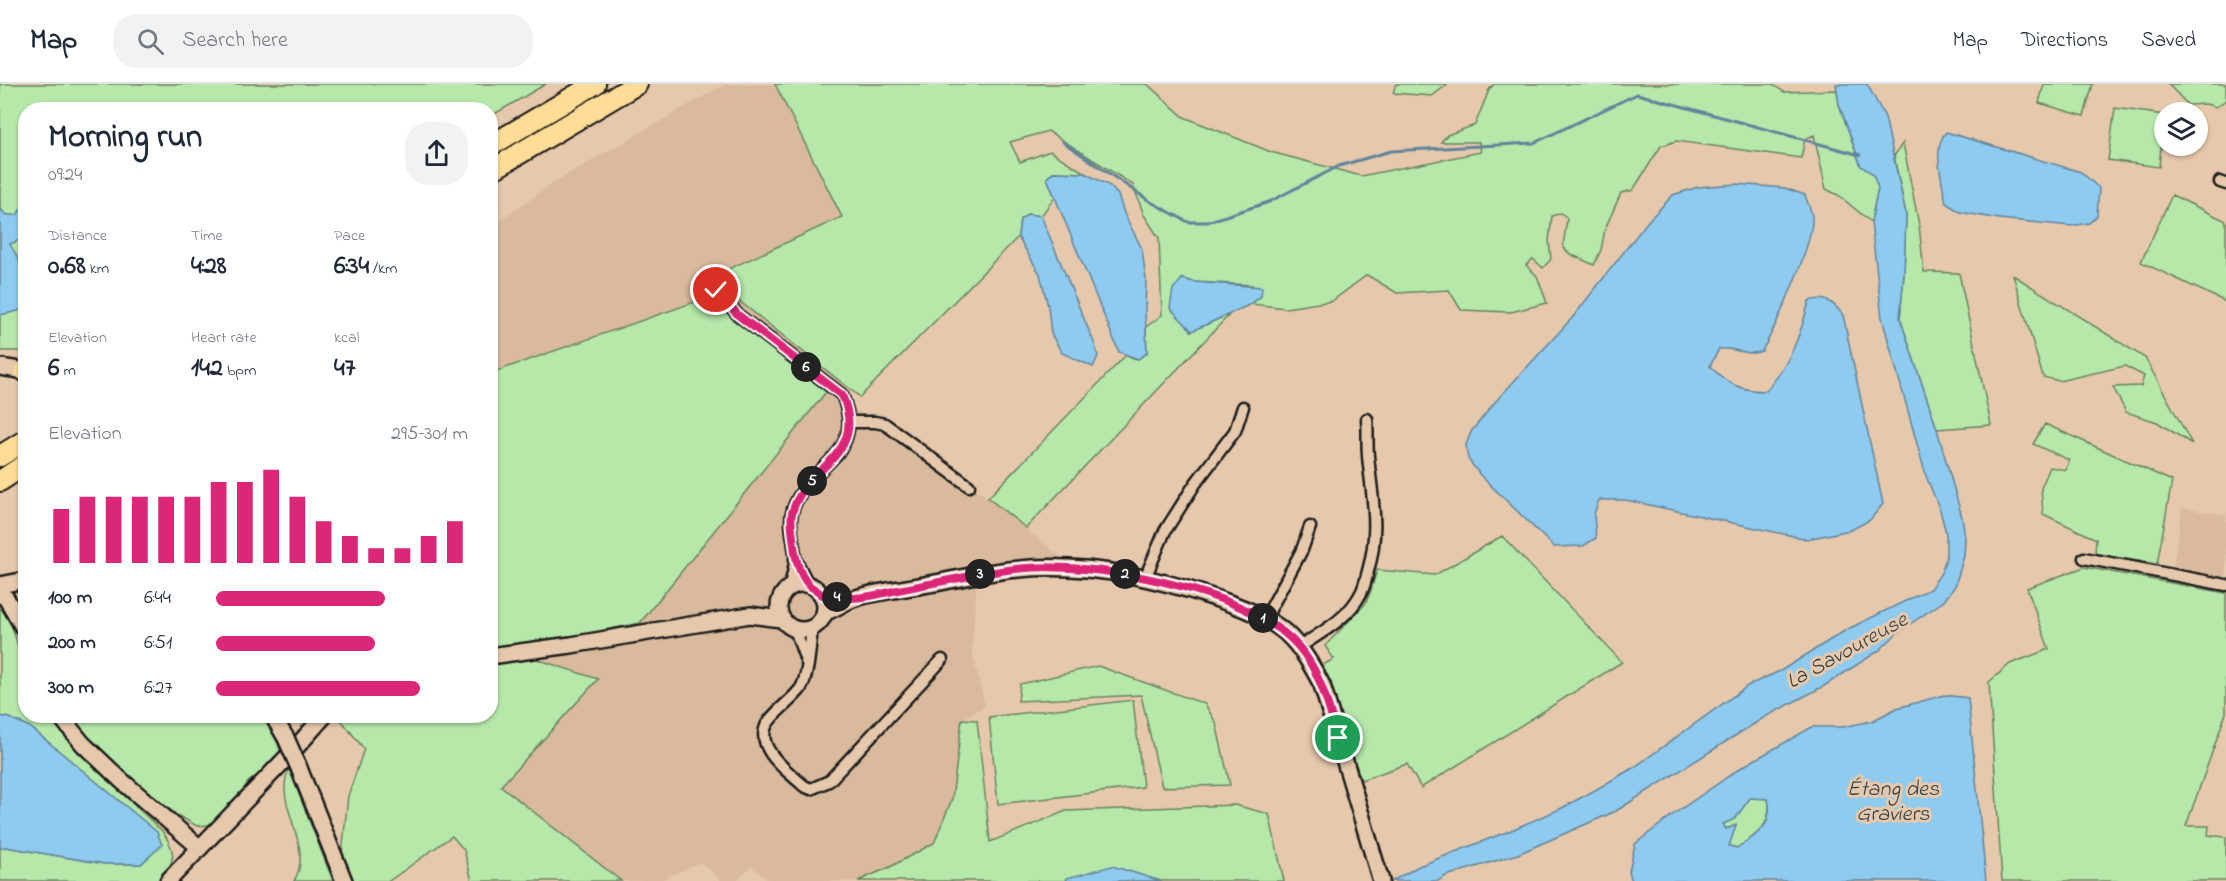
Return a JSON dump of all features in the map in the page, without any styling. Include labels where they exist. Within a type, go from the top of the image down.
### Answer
[{"type":"highway","points":[[498,167],[637,84]]},
{"type":"highway","points":[[498,130],[588,88]]},
{"type":"highway","points":[[498,141],[588,88]]},
{"type":"highway","points":[[0,456],[18,445]]},
{"type":"highway","points":[[0,481],[18,470]]},
{"type":"street","points":[[716,290],[738,315],[842,395],[849,422],[844,444],[802,493],[793,511],[791,518],[795,558],[790,586],[779,599],[750,615]]},
{"type":"street","points":[[0,367],[18,370]]},
{"type":"street","points":[[1144,578],[1165,531],[1195,484],[1235,431],[1243,407]]},
{"type":"street","points":[[1299,647],[1343,616],[1362,593],[1371,561],[1376,513],[1368,456],[1367,419]]},
{"type":"street","points":[[849,422],[885,424],[969,486]]},
{"type":"street","points":[[1266,619],[1302,550],[1310,527]]},
{"type":"street","points":[[795,558],[808,584]]},
{"type":"street","points":[[2084,558],[2226,585]]},
{"type":"street","points":[[822,595],[855,598],[1018,569],[1064,567],[1144,578],[1238,606],[1266,619],[1299,647],[1309,660],[1322,685],[1380,878]]},
{"type":"street","points":[[0,585],[18,582]]},
{"type":"street","points":[[498,655],[750,615],[781,619],[795,629],[813,628],[824,613],[825,604],[822,595],[808,584],[790,586]]},
{"type":"street","points":[[0,594],[6,598],[18,618]]},
{"type":"street","points":[[824,613],[855,598]]},
{"type":"street","points":[[779,599],[778,609],[781,619]]},
{"type":"street","points":[[813,628],[806,677],[801,687],[766,726],[764,740],[768,750],[804,786],[811,789],[829,781],[942,660]]},
{"type":"street","points":[[795,629],[807,664]]},
{"type":"street","points":[[66,723],[98,759],[200,848]]},
{"type":"street","points":[[277,723],[299,768],[344,881]]},
{"type":"street","points":[[168,881],[318,723]]},
{"type":"shaded area","points":[[725,84],[775,84],[843,217],[722,272],[733,296],[848,388],[855,410],[864,415],[888,418],[1062,558],[978,566],[972,650],[985,706],[962,719],[952,799],[934,843],[890,867],[858,881],[769,881],[751,866],[736,881],[722,881],[700,862],[659,881],[621,881],[501,786],[598,679],[539,660],[533,643],[640,623],[686,564],[708,297],[498,371],[498,221],[558,180]]},
{"type":"shaded area","points":[[2182,508],[2226,515],[2226,578],[2173,569]]},
{"type":"green space","points":[[0,84],[546,84],[498,112],[498,102],[18,102],[18,351],[0,351]]},
{"type":"green space","points":[[775,84],[1147,84],[1184,117],[1271,152],[1361,176],[1481,152],[1479,142],[1441,142],[1447,135],[1475,125],[1489,90],[1494,84],[1772,84],[1784,92],[1837,90],[1839,104],[1861,166],[1874,174],[1878,188],[1871,222],[1838,195],[1826,189],[1814,135],[1805,139],[1801,158],[1676,141],[1661,146],[1633,190],[1621,193],[1605,229],[1601,250],[1594,265],[1570,254],[1563,247],[1567,218],[1561,213],[1552,216],[1549,241],[1551,259],[1543,268],[1533,259],[1526,265],[1537,276],[1547,303],[1511,312],[1461,310],[1449,290],[1397,293],[1367,275],[1332,301],[1286,308],[1251,304],[1261,296],[1252,285],[1195,282],[1182,279],[1191,331],[1230,314],[1026,528],[988,498],[1125,356],[1138,359],[1147,353],[1146,327],[1162,315],[1159,238],[1144,215],[1133,185],[1048,131],[1010,142],[1020,162],[1050,151],[1085,173],[1053,172],[1047,178],[1055,197],[1041,216],[1028,214],[1020,220],[1018,237],[860,397],[733,296],[722,272],[842,217]]},
{"type":"green space","points":[[1396,84],[1448,84],[1432,96],[1393,93]]},
{"type":"green space","points":[[2044,84],[2093,84],[2084,116],[2039,103]]},
{"type":"green space","points":[[2168,84],[2226,84],[2226,100],[2216,107],[2208,105],[2208,102],[2185,102]]},
{"type":"green space","points":[[2115,108],[2154,114],[2154,156],[2160,156],[2159,167],[2108,160]]},
{"type":"green space","points":[[1903,143],[1919,225],[1924,272],[1959,273],[1991,425],[1937,429],[1900,318],[1906,214],[1894,156]]},
{"type":"green space","points":[[2172,195],[2226,221],[2226,302],[2141,262]]},
{"type":"green space","points":[[2013,275],[2145,358],[2192,444],[2157,422],[2126,412],[2113,387],[2141,386],[2144,376],[2125,366],[2059,381],[2043,377]]},
{"type":"green space","points":[[709,297],[826,392],[640,623],[533,644],[539,660],[598,679],[501,786],[621,881],[472,881],[464,850],[452,836],[389,881],[354,881],[342,854],[348,796],[364,749],[344,723],[498,723],[498,371]]},
{"type":"green space","points":[[2045,424],[2172,481],[2157,564],[2095,554],[2096,539],[2043,514],[2041,488],[2050,467],[2066,470],[2069,460],[2033,444]]},
{"type":"green space","points":[[1502,536],[1622,662],[1421,788],[1407,764],[1361,780],[1323,665],[1334,659],[1325,646],[1365,604],[1377,570],[1435,575]]},
{"type":"green space","points":[[2084,567],[2226,593],[2226,713],[2186,826],[2209,826],[2208,835],[2226,837],[2226,881],[2002,881],[1989,682],[2010,664],[2049,649],[2027,588]]},
{"type":"green space","points":[[0,603],[10,621],[18,646],[18,723],[55,723],[80,754],[162,831],[173,856],[160,881],[0,881],[0,848],[6,847],[105,864],[141,864],[162,844],[10,718],[0,716]]},
{"type":"green space","points":[[1098,666],[1205,704],[1216,723],[1230,785],[1162,787],[1141,695],[1018,701],[1020,684]]},
{"type":"green space","points":[[1133,700],[1143,787],[998,804],[989,717]]},
{"type":"green space","points":[[962,719],[977,720],[990,842],[1066,811],[1235,805],[1269,814],[1284,881],[858,881],[934,843],[952,799]]},
{"type":"green space","points":[[74,723],[267,723],[282,757],[248,782],[235,804],[218,820],[208,825],[197,826],[177,815],[119,769]]},
{"type":"green space","points":[[289,769],[333,881],[294,881],[299,867],[300,853],[286,797],[285,783]]},
{"type":"green space","points":[[1750,798],[1768,798],[1766,822],[1757,834],[1737,848],[1729,846],[1735,826],[1726,829],[1723,824],[1735,818]]},
{"type":"water","name":"La Savoureuse","points":[[1836,84],[1867,84],[1885,117],[1906,214],[1900,318],[1937,429],[1962,517],[1965,538],[1964,556],[1955,586],[1944,601],[1897,633],[1880,650],[1824,686],[1765,717],[1616,811],[1518,854],[1446,876],[1438,881],[1392,881],[1419,866],[1560,809],[1597,789],[1636,766],[1749,685],[1782,670],[1846,630],[1930,589],[1941,573],[1946,558],[1946,533],[1940,510],[1926,476],[1882,318],[1871,222],[1878,188],[1873,174],[1861,166],[1839,104]]},
{"type":"water","points":[[1946,132],[2081,172],[2099,188],[2097,216],[2089,223],[2071,226],[1999,219],[1960,212],[1946,203],[1941,176],[1939,147]]},
{"type":"water","points":[[1053,172],[1085,173],[1110,186],[1118,195],[1124,213],[1142,249],[1146,280],[1147,353],[1138,359],[1119,352],[1047,178]]},
{"type":"water","points":[[1737,184],[1785,188],[1805,195],[1812,215],[1811,230],[1793,285],[1762,351],[1751,353],[1719,349],[1710,366],[1722,378],[1735,385],[1749,390],[1766,391],[1782,370],[1793,349],[1809,301],[1820,299],[1829,301],[1843,315],[1883,504],[1870,520],[1851,530],[1807,539],[1626,500],[1599,500],[1594,514],[1596,538],[1583,546],[1554,547],[1480,475],[1468,459],[1466,445],[1471,432],[1495,402],[1573,317],[1648,221],[1673,195],[1698,187]]},
{"type":"water","points":[[0,208],[6,215],[18,214],[18,241],[10,244],[18,258],[18,311],[0,315]]},
{"type":"water","points":[[1028,214],[1041,216],[1095,345],[1098,356],[1093,367],[1062,353],[1051,334],[1048,306],[1040,274],[1018,237],[1020,220]]},
{"type":"water","points":[[1182,279],[1262,287],[1261,296],[1251,304],[1192,331],[1170,308],[1173,289]]},
{"type":"water","name":"Étang des Graviers","points":[[1944,695],[1968,698],[1986,881],[1632,881],[1629,872],[1635,844],[1742,767],[1812,727],[1843,727],[1872,721],[1897,708]],"holes":[[[1750,798],[1768,799],[1768,816],[1762,828],[1737,848],[1729,846],[1736,825],[1726,829],[1723,824],[1735,819]]]},
{"type":"water","points":[[0,716],[30,727],[157,832],[162,845],[141,864],[105,864],[6,847],[0,848]]},
{"type":"water","points":[[1112,866],[1161,881],[1066,881],[1067,878]]},
{"type":"waterway","points":[[1063,142],[1151,202],[1188,222],[1207,222],[1269,202],[1339,166],[1391,151],[1534,143],[1637,94],[1860,155]]},
{"type":"route","points":[[716,290],[738,315],[842,395],[847,408],[848,434],[844,444],[802,493],[796,502],[791,518],[795,558],[808,584],[822,595],[855,598],[985,573],[1055,567],[1112,572],[1174,585],[1238,606],[1266,619],[1285,633],[1309,660],[1322,685],[1338,738]]}]
